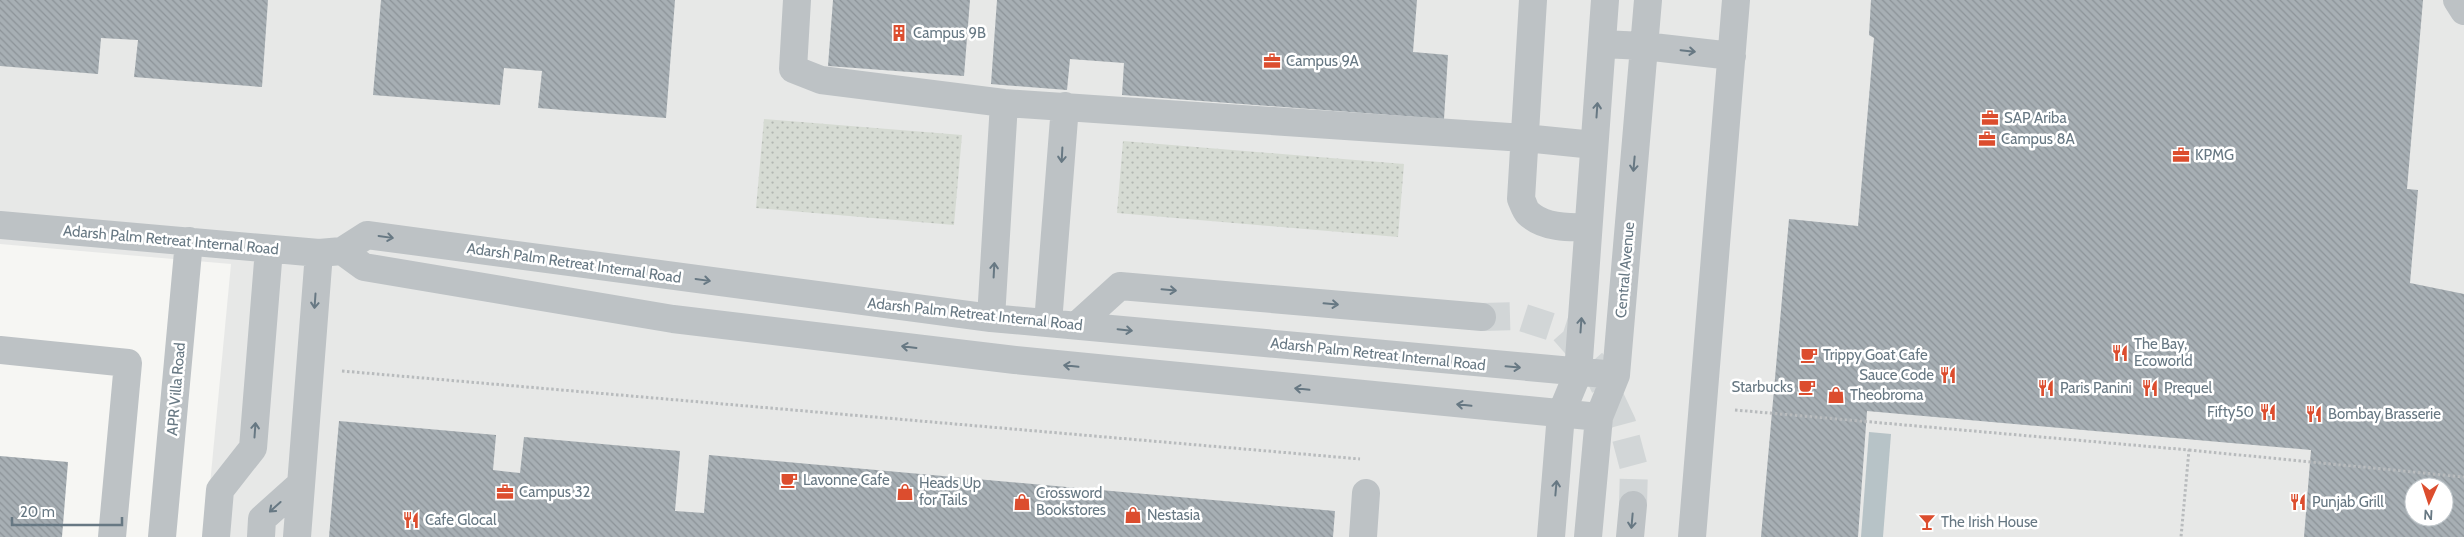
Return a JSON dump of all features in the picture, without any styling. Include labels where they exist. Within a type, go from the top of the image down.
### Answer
[{"type":"street","points":[[797,0],[793,69],[821,80],[1004,103],[1524,138],[1594,145]]},
{"type":"street","points":[[1533,0],[1521,199],[1528,213],[1542,222],[1568,228],[1588,228]]},
{"type":"street","points":[[1552,537],[1561,414],[1578,374],[1605,0]]},
{"type":"street","name":"Central Avenue","points":[[1588,537],[1599,417],[1616,376],[1648,0]]},
{"type":"street","points":[[1692,537],[1736,0]]},
{"type":"street","points":[[2457,0],[2464,11]]},
{"type":"street","points":[[1602,44],[1644,46],[1732,56]]},
{"type":"street","points":[[991,318],[1004,103]]},
{"type":"street","points":[[1048,323],[1065,106]]},
{"type":"street","name":"Adarsh Palm Retreat Internal Road","points":[[0,225],[269,249],[330,252],[366,235],[991,318],[1578,374],[1616,376]]},
{"type":"street","name":"APR Villa Road","points":[[162,537],[189,241]]},
{"type":"street","points":[[216,537],[220,490],[253,448],[269,249]]},
{"type":"street","points":[[297,537],[310,368],[330,252],[364,267],[673,319],[1015,360],[1599,417]]},
{"type":"street","points":[[1077,325],[1120,286],[1482,317]]},
{"type":"street","points":[[1015,360],[1020,320]]},
{"type":"street","points":[[0,350],[128,363],[112,537]]},
{"type":"street","points":[[234,537],[240,465]]},
{"type":"street","points":[[261,537],[262,518],[301,484]]},
{"type":"street","points":[[1362,537],[1366,493]]},
{"type":"street","points":[[1630,537],[1633,505]]},
{"type":"path","points":[[310,368],[1370,460],[1366,493]]},
{"type":"path","points":[[1704,407],[2189,450],[2464,477]]},
{"type":"path","points":[[2181,537],[2189,450]]},
{"type":"shaded area","points":[[0,0],[2464,0],[2464,537],[205,537],[231,264],[0,244]]},
{"type":"shaded area","points":[[764,119],[962,135],[954,225],[756,208]]},
{"type":"shaded area","points":[[1123,141],[1404,164],[1398,237],[1117,213]]},
{"type":"shaded area","points":[[1869,432],[1891,434],[1883,537],[1861,537]]},
{"type":"building","points":[[0,0],[268,0],[262,87],[134,77],[138,40],[101,38],[98,74],[0,66]]},
{"type":"building","points":[[381,0],[675,0],[666,118],[538,108],[542,71],[504,68],[500,105],[373,95]]},
{"type":"building","name":"Campus 9B","points":[[833,0],[970,0],[964,76],[828,66]]},
{"type":"building","name":"Campus 9A","points":[[997,0],[1417,0],[1413,52],[1448,55],[1444,119],[1122,95],[1124,63],[1070,59],[1067,90],[991,84]]},
{"type":"building","points":[[1871,0],[2423,0],[2407,189],[2418,190],[2410,283],[2464,294],[2464,537],[2304,537],[2311,450],[1867,411],[1858,537],[1761,537],[1789,219],[1858,226],[1874,38],[1869,35]]},
{"type":"building","points":[[339,421],[496,435],[493,470],[520,473],[524,437],[680,451],[675,511],[704,513],[709,455],[1335,511],[1333,537],[329,537]]},
{"type":"building","points":[[0,456],[68,462],[62,537],[0,537]]},
{"type":"tunnel","points":[[1482,317],[1518,316],[1564,331],[1595,366],[1622,423],[1634,468],[1633,505]]},
{"type":"place","name":"Campus 9B","points":[[899,33]]},
{"type":"place","name":"Campus 9A","points":[[1272,61]]},
{"type":"place","name":"SAP Ariba","points":[[1990,118]]},
{"type":"place","name":"Campus 8A","points":[[1987,139]]},
{"type":"place","name":"KPMG","points":[[2181,155]]},
{"type":"place","name":"The Bay, Ecoworld","points":[[2120,353]]},
{"type":"place","name":"Trippy Goat Cafe","points":[[1809,355]]},
{"type":"place","name":"Sauce Code","points":[[1948,375]]},
{"type":"place","name":"Starbucks","points":[[1807,387]]},
{"type":"place","name":"Paris Panini","points":[[2046,388]]},
{"type":"place","name":"Prequel","points":[[2150,388]]},
{"type":"place","name":"Theobroma","points":[[1836,395]]},
{"type":"place","name":"Fifty50","points":[[2268,412]]},
{"type":"place","name":"Bombay Brasserie","points":[[2314,414]]},
{"type":"place","name":"Lavonne Cafe","points":[[789,480]]},
{"type":"place","name":"Campus 32","points":[[505,492]]},
{"type":"place","name":"Heads Up for Tails","points":[[905,492]]},
{"type":"place","name":"Crossword Bookstores","points":[[1022,502]]},
{"type":"place","name":"Punjab Grill","points":[[2298,502]]},
{"type":"place","name":"Nestasia","points":[[1133,515]]},
{"type":"place","name":"Cafe Glocal","points":[[411,520]]},
{"type":"place","name":"The Irish House","points":[[1927,522]]}]
